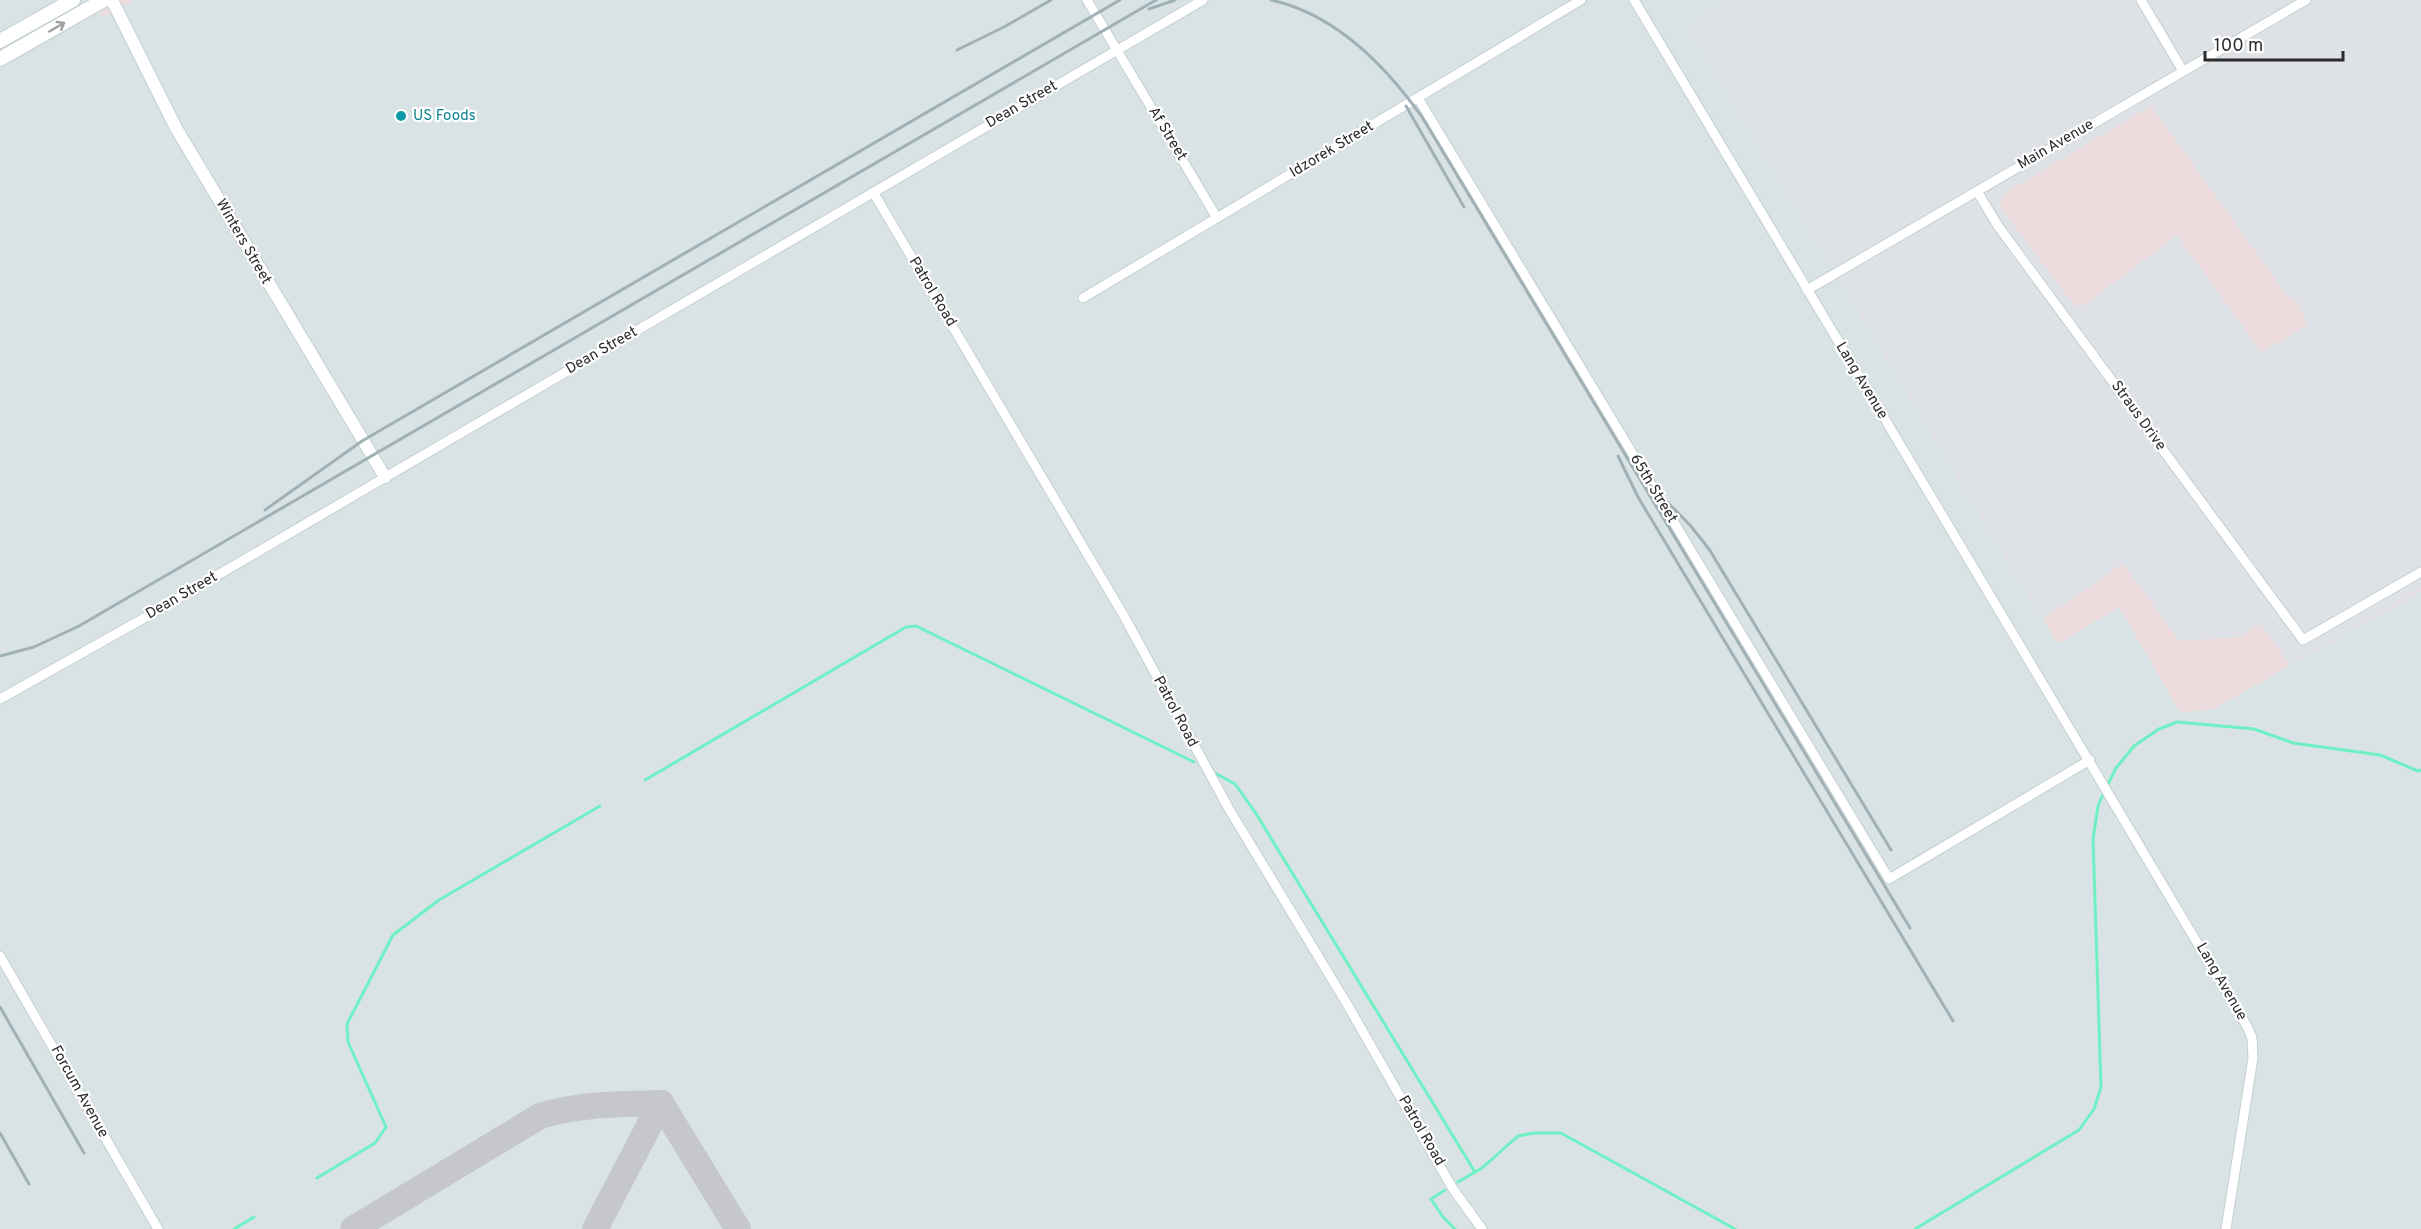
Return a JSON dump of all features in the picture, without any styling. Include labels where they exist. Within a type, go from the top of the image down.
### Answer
[{"type":"main road","points":[[0,41],[73,0]]},
{"type":"main road","points":[[0,59],[104,0]]},
{"type":"street","name":"Winters Street","points":[[112,0],[176,128],[385,477]]},
{"type":"street","name":"Af Street","points":[[1087,0],[1217,218]]},
{"type":"street","name":"Dean Street","points":[[0,699],[48,674],[1203,0]]},
{"type":"street","name":"Idzorek Street","points":[[1083,298],[1581,0]]},
{"type":"street","name":"Lang Avenue","points":[[1634,0],[2098,771],[2248,1028],[2252,1038],[2253,1058],[2226,1229]]},
{"type":"street","points":[[2141,0],[2183,71]]},
{"type":"street","name":"Main Avenue","points":[[1807,290],[2306,0]]},
{"type":"street","name":"65th Street","points":[[1418,98],[1889,879],[2090,760]]},
{"type":"street","name":"Straus Drive","points":[[1977,191],[1998,226],[2303,640],[2421,572]]},
{"type":"street","name":"Patrol Road","points":[[873,192],[1119,608],[1223,800],[1352,1013],[1454,1189],[1482,1229]]},
{"type":"street","name":"Forcum Avenue","points":[[0,956],[158,1229]]},
{"type":"shaded area","points":[[0,0],[92,0],[102,18],[133,0],[1730,0],[1687,25],[2058,644],[2119,607],[2180,712],[2212,710],[2421,591],[2421,1229],[0,1229]]},
{"type":"shaded area","points":[[1730,0],[2421,0],[2421,589],[2290,665],[2260,624],[2240,637],[2179,641],[2123,563],[2044,619],[1687,25]],"holes":[[[2151,106],[2288,297],[2298,302],[2308,325],[2261,352],[2177,235],[2084,305],[2074,305],[2001,208],[2001,201],[2005,193]]]},
{"type":"waterway","points":[[645,780],[906,627],[916,626],[1194,762]]},
{"type":"waterway","points":[[2107,786],[2116,768],[2134,746],[2159,729],[2177,722],[2254,729],[2293,743],[2380,755],[2418,771],[2421,770]]},
{"type":"waterway","points":[[1215,773],[1235,784],[1255,812],[1475,1172]]},
{"type":"waterway","points":[[1915,1229],[2079,1130],[2094,1109],[2101,1087],[2093,839],[2098,806],[2104,792]]},
{"type":"waterway","points":[[317,1178],[375,1143],[386,1127],[348,1042],[347,1024],[393,935],[439,900],[600,806]]},
{"type":"waterway","points":[[1458,1182],[1482,1168],[1518,1136],[1534,1133],[1561,1133],[1735,1229]]},
{"type":"waterway","points":[[1445,1190],[1431,1199],[1443,1217],[1455,1229]]},
{"type":"waterway","points":[[234,1229],[254,1217]]},
{"type":"taxiway","points":[[661,1103],[738,1229]]},
{"type":"taxiway","points":[[353,1229],[540,1116],[585,1107],[661,1103]]},
{"type":"taxiway","points":[[595,1229],[661,1103]]},
{"type":"railway","points":[[957,50],[1051,0]]},
{"type":"railway","points":[[265,510],[362,441],[1120,0]]},
{"type":"railway","points":[[0,656],[34,647],[79,626],[1156,0]]},
{"type":"railway","points":[[1149,9],[1175,0]]},
{"type":"railway","points":[[1271,0],[1316,17],[1357,44],[1392,79],[1422,117],[1910,928]]},
{"type":"railway","points":[[1406,106],[1464,207]]},
{"type":"railway","points":[[1618,456],[1638,497],[1953,1021]]},
{"type":"railway","points":[[1648,483],[1690,525],[1709,549],[1891,850]]},
{"type":"railway","points":[[0,1007],[84,1153]]},
{"type":"railway","points":[[0,1133],[29,1184]]},
{"type":"place","name":"US Foods","points":[[401,116]]}]
